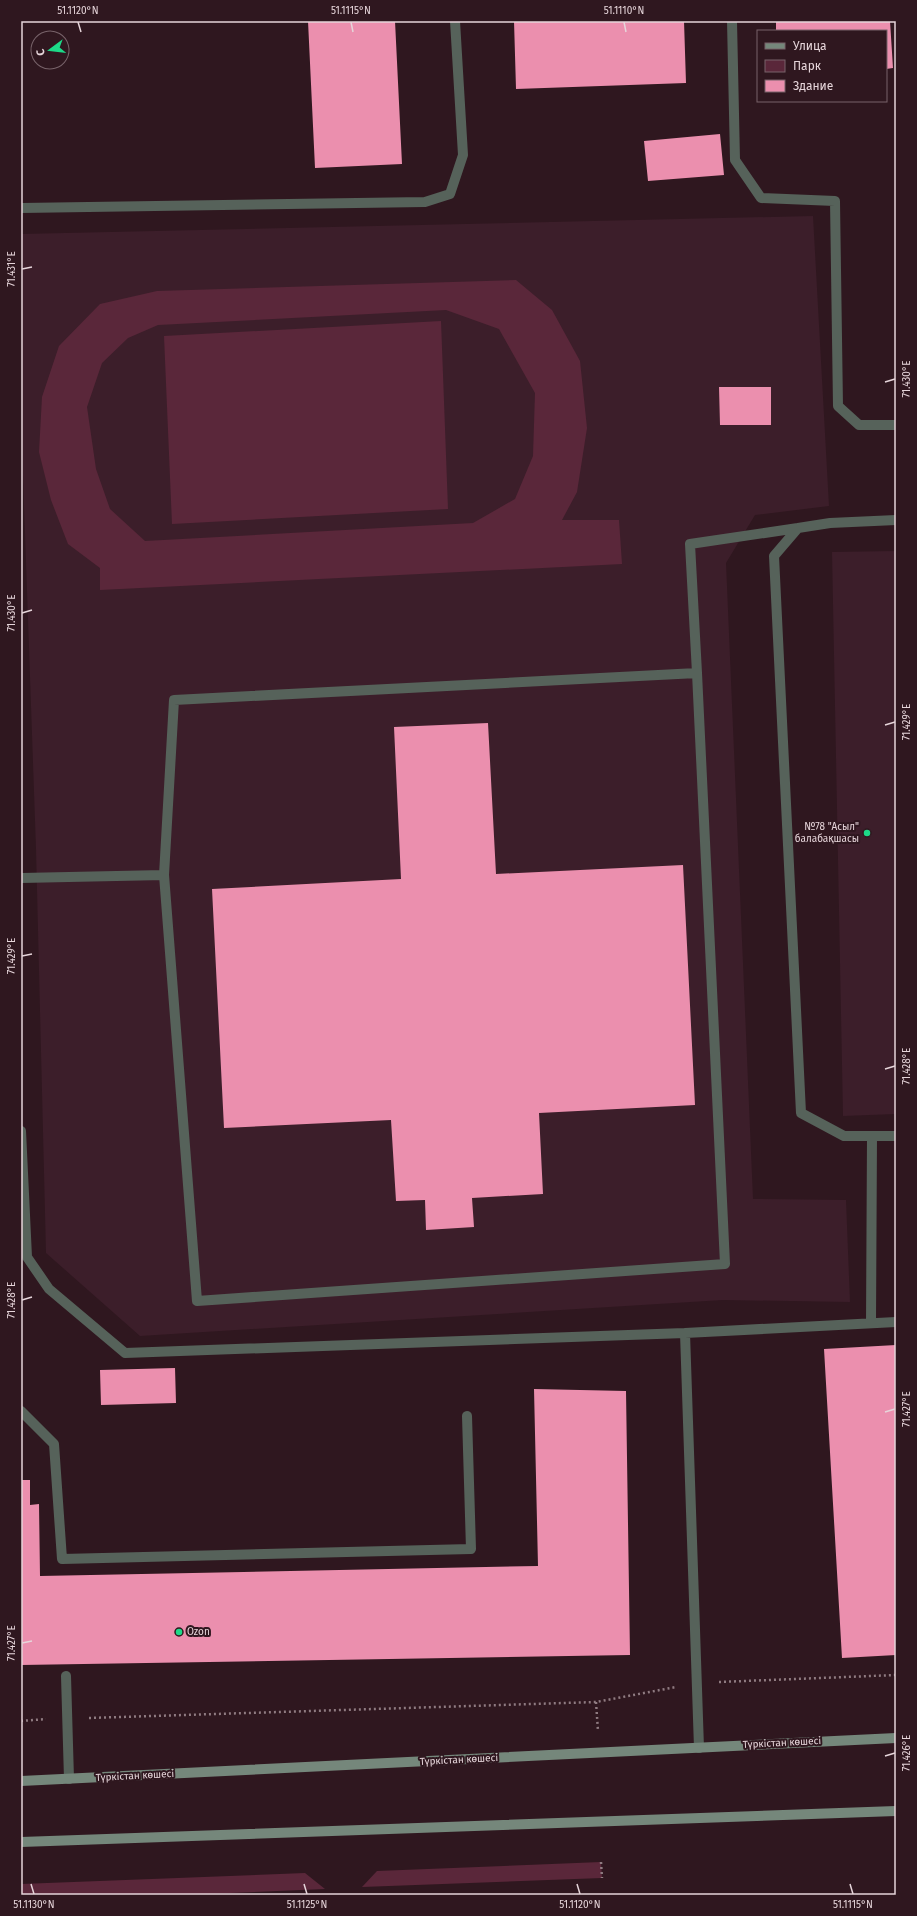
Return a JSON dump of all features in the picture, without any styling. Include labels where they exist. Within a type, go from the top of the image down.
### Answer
[{"type":"main road","name":"Түркістан көшесі","points":[[21,1781],[896,1738]]},
{"type":"main road","points":[[21,1842],[896,1810]]},
{"type":"lane","points":[[21,208],[425,202],[450,194],[463,155],[455,21]]},
{"type":"lane","points":[[732,21],[735,160],[761,198],[835,201],[838,406],[860,425],[896,425]]},
{"type":"lane","points":[[697,673],[174,700],[164,874],[197,1301],[725,1264],[697,673],[690,544],[830,523],[896,520]]},
{"type":"lane","points":[[798,528],[774,556],[802,1113],[844,1136],[896,1136]]},
{"type":"lane","points":[[21,878],[164,874]]},
{"type":"lane","points":[[21,1131],[27,1257],[49,1290],[125,1353],[685,1333],[896,1322]]},
{"type":"lane","points":[[871,1323],[872,1137]]},
{"type":"lane","points":[[685,1333],[699,1748]]},
{"type":"lane","points":[[21,1411],[54,1444],[62,1559],[471,1549],[467,1416]]},
{"type":"lane","points":[[66,1676],[69,1779]]},
{"type":"path","points":[[21,1721],[67,1718],[596,1702],[697,1683],[896,1676]]},
{"type":"path","points":[[596,1702],[598,1732]]},
{"type":"path","points":[[601,1862],[602,1878]]},
{"type":"shaded area","points":[[813,216],[829,506],[755,515],[726,563],[753,1199],[846,1200],[850,1302],[723,1300],[140,1336],[46,1253],[36,849],[21,418],[21,234]]},
{"type":"shaded area","name":"№78 \"Асыл\" балабақшасы","points":[[896,551],[896,1114],[843,1116],[832,552]]},
{"type":"green space","points":[[516,280],[552,310],[580,361],[587,428],[577,492],[562,520],[619,520],[622,564],[100,590],[100,568],[68,544],[51,500],[39,452],[42,397],[59,346],[100,304],[157,291]],"holes":[[[446,310],[499,329],[535,393],[533,456],[515,499],[473,523],[145,541],[110,509],[96,469],[87,407],[102,363],[128,338],[158,325]]]},
{"type":"green space","points":[[441,321],[448,509],[172,524],[164,336]]},
{"type":"green space","points":[[601,1862],[602,1878],[362,1887],[377,1871]]},
{"type":"green space","points":[[305,1873],[325,1889],[181,1895],[21,1895],[21,1884]]},
{"type":"building","points":[[308,21],[395,21],[402,164],[315,168]]},
{"type":"building","points":[[514,21],[684,21],[686,83],[516,89]]},
{"type":"building","points":[[776,21],[890,21],[893,68],[887,69],[887,30],[776,30]]},
{"type":"building","points":[[720,134],[724,175],[648,181],[644,141]]},
{"type":"building","points":[[719,387],[771,387],[771,425],[720,425]]},
{"type":"building","points":[[488,723],[496,874],[683,865],[695,1105],[539,1113],[543,1194],[472,1198],[474,1227],[426,1230],[425,1200],[396,1201],[391,1120],[224,1128],[212,889],[401,879],[394,727]]},
{"type":"building","points":[[896,1345],[896,1655],[842,1658],[824,1349]]},
{"type":"building","points":[[175,1368],[176,1403],[101,1405],[100,1370]]},
{"type":"building","points":[[534,1389],[626,1391],[630,1655],[21,1665],[21,1480],[30,1480],[30,1505],[39,1504],[40,1576],[538,1566]]},
{"type":"place","name":"№78 \"Асыл\" балабақшасы","points":[[867,833]]},
{"type":"place","name":"Ozon","points":[[179,1632]]}]
